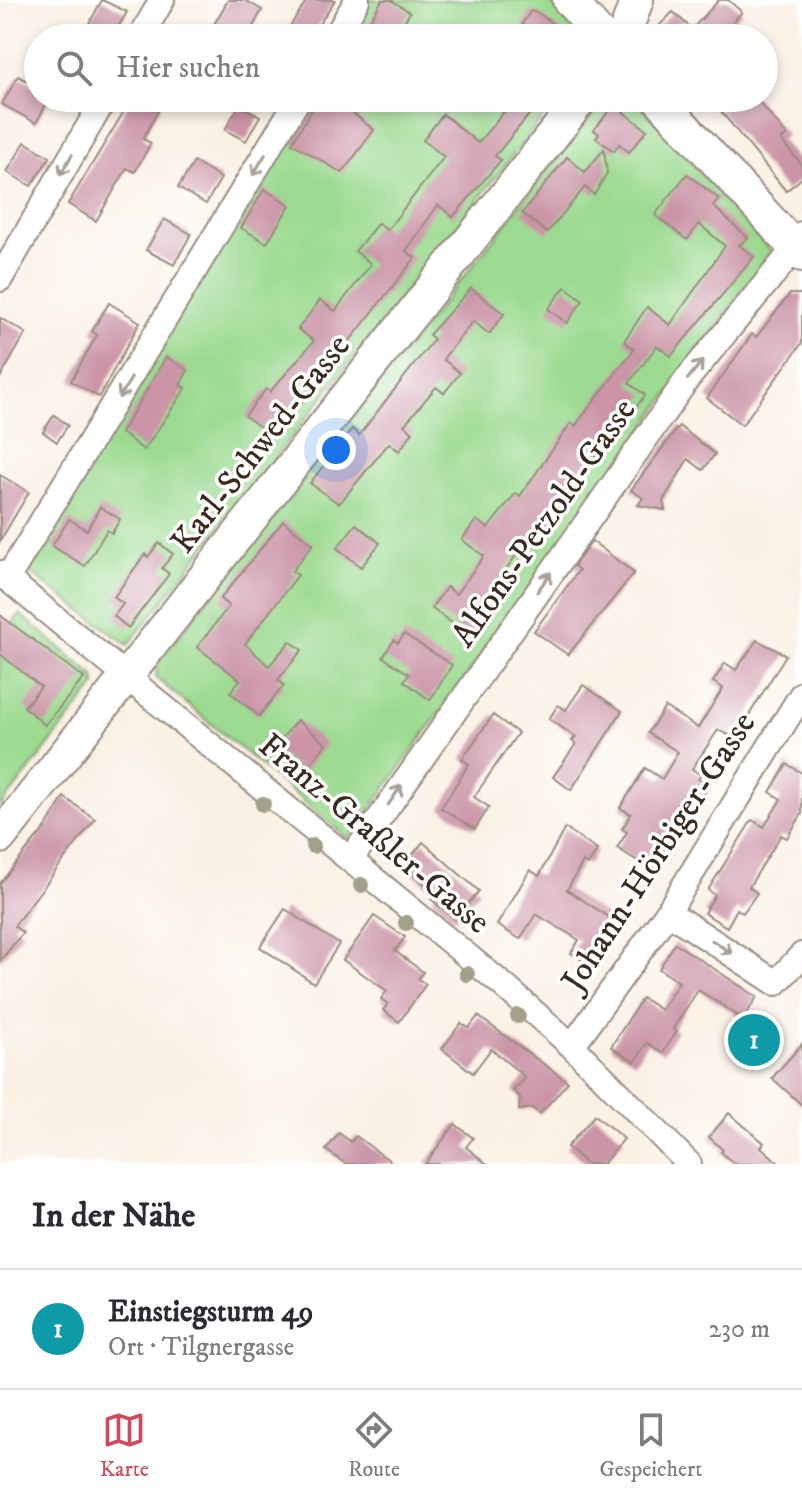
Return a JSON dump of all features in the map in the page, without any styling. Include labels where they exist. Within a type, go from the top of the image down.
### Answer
[{"type":"street","points":[[148,24],[162,0]]},
{"type":"street","points":[[343,24],[357,0]]},
{"type":"street","points":[[569,0],[590,24]]},
{"type":"street","points":[[628,24],[637,0]]},
{"type":"street","points":[[0,279],[97,112]]},
{"type":"street","points":[[3,576],[290,112]]},
{"type":"street","name":"Karl-Schwed-Gasse","points":[[0,837],[571,112]]},
{"type":"street","points":[[671,112],[800,246]]},
{"type":"street","name":"Alfons-Petzold-Gasse","points":[[351,859],[688,378],[800,246]]},
{"type":"street","name":"Franz-Graßler-Gasse","points":[[3,576],[128,674],[572,1046],[689,1164]]},
{"type":"street","name":"Johann-Hörbiger-Gasse","points":[[572,1046],[668,912],[802,694]]},
{"type":"street","points":[[668,912],[776,983],[802,955]]},
{"type":"green space","points":[[368,0],[548,0],[569,24],[353,24]]},
{"type":"green space","points":[[301,112],[547,112],[128,645],[25,569]]},
{"type":"green space","points":[[594,112],[647,112],[771,251],[349,839],[156,678],[157,664]]},
{"type":"green space","points":[[20,614],[94,676],[96,685],[0,807],[0,640]]},
{"type":"building","points":[[102,0],[127,12],[120,24],[89,24]]},
{"type":"building","points":[[228,0],[244,0],[262,10],[254,24],[214,24]]},
{"type":"building","points":[[307,0],[335,0],[319,24],[292,24]]},
{"type":"building","points":[[382,0],[391,0],[410,12],[403,24],[368,24]]},
{"type":"building","points":[[719,0],[728,0],[742,12],[731,24],[697,24]]},
{"type":"building","points":[[531,11],[553,24],[522,24]]},
{"type":"building","points":[[673,12],[686,24],[661,24]]},
{"type":"building","points":[[18,76],[24,79],[24,112],[42,112],[36,123],[2,104]]},
{"type":"building","points":[[124,112],[157,112],[143,139],[151,143],[135,172],[127,168],[96,221],[68,204]]},
{"type":"building","points":[[235,112],[252,112],[260,116],[246,141],[225,130]]},
{"type":"building","points":[[311,112],[352,112],[374,130],[342,173],[292,143]]},
{"type":"building","points":[[503,112],[531,112],[495,156],[501,160],[453,217],[438,205],[406,251],[415,258],[274,437],[245,416],[266,389],[270,392],[314,341],[298,329],[320,300],[335,311],[371,264],[355,251],[378,223],[387,230],[444,157],[423,140],[443,114],[478,143]]},
{"type":"building","points":[[608,112],[623,112],[647,130],[629,152],[619,144],[614,151],[596,138],[599,134],[594,130]]},
{"type":"building","points":[[721,112],[768,112],[787,135],[781,140],[802,165],[802,178],[786,191]]},
{"type":"building","points":[[25,142],[50,157],[31,186],[7,172]]},
{"type":"building","points":[[604,149],[607,173],[594,195],[585,187],[547,233],[522,213],[567,157],[585,172]]},
{"type":"building","points":[[194,162],[221,178],[206,204],[178,188]]},
{"type":"building","points":[[687,174],[719,199],[713,206],[748,238],[739,245],[754,257],[671,356],[657,346],[629,383],[645,395],[630,416],[623,410],[599,443],[603,446],[537,546],[528,539],[499,579],[509,586],[473,638],[431,608],[447,587],[456,594],[484,556],[462,540],[476,520],[488,528],[516,493],[520,496],[571,423],[575,426],[634,349],[624,341],[647,307],[670,325],[725,246],[699,224],[687,240],[655,215]]},
{"type":"building","points":[[264,189],[290,205],[267,243],[241,228]]},
{"type":"building","points":[[164,219],[191,234],[174,265],[146,250]]},
{"type":"building","points":[[565,287],[583,300],[567,323],[548,309]]},
{"type":"building","points":[[471,288],[504,314],[489,334],[473,321],[443,359],[460,373],[444,393],[436,387],[404,425],[413,432],[399,451],[389,443],[339,504],[310,483],[352,429],[359,435],[434,339],[429,335]]},
{"type":"building","points":[[790,294],[802,294],[802,343],[742,425],[707,398],[752,334],[756,337]]},
{"type":"building","points":[[109,303],[140,322],[99,397],[71,381],[97,335],[92,331]]},
{"type":"building","points":[[0,318],[26,333],[0,378]]},
{"type":"building","points":[[166,357],[188,370],[180,385],[186,388],[144,450],[121,433]]},
{"type":"building","points":[[54,415],[68,425],[57,442],[43,432]]},
{"type":"building","points":[[679,426],[715,454],[703,470],[688,459],[663,501],[665,510],[638,505],[643,498],[631,490]]},
{"type":"building","points":[[0,475],[29,492],[0,541]]},
{"type":"building","points":[[100,507],[120,519],[112,533],[107,530],[85,566],[52,546],[69,519],[87,530]]},
{"type":"building","points":[[283,521],[313,544],[292,571],[298,575],[245,644],[269,666],[290,641],[302,650],[278,680],[284,685],[259,716],[230,692],[240,680],[197,647],[229,606],[220,599]]},
{"type":"building","points":[[356,524],[380,543],[361,567],[337,548]]},
{"type":"building","points":[[592,541],[634,573],[568,655],[534,631],[579,570],[574,566]]},
{"type":"building","points":[[159,543],[173,554],[162,568],[169,574],[128,628],[114,616],[123,604],[114,597],[145,554],[148,557]]},
{"type":"building","points":[[0,615],[84,678],[45,725],[24,707],[41,687],[0,654]]},
{"type":"building","points":[[404,634],[452,665],[430,700],[404,681],[409,674],[383,657],[394,640],[398,643]]},
{"type":"building","points":[[757,640],[786,655],[735,738],[718,730],[692,769],[701,775],[698,779],[709,786],[697,804],[688,799],[664,835],[674,842],[657,873],[617,848],[627,832],[622,829],[631,814],[620,808],[645,768],[662,779],[678,752],[648,733],[665,707],[698,728],[723,688],[713,682],[725,663],[736,670]]},
{"type":"building","points":[[583,685],[622,711],[571,790],[553,777],[576,744],[572,741],[576,737],[549,719],[558,705],[566,710]]},
{"type":"building","points":[[493,715],[518,733],[474,797],[489,807],[475,829],[441,808],[469,764],[462,759]]},
{"type":"building","points":[[297,720],[326,744],[303,773],[273,749]]},
{"type":"building","points":[[787,764],[802,773],[802,814],[787,838],[781,835],[749,887],[757,893],[743,913],[737,909],[727,927],[704,913],[715,895],[708,890],[752,820],[764,827],[781,799],[770,792]]},
{"type":"building","points":[[64,797],[95,819],[14,926],[23,933],[0,961],[0,883],[46,827]]},
{"type":"building","points":[[565,828],[597,850],[588,865],[583,862],[567,890],[612,919],[588,964],[571,953],[579,940],[536,914],[520,939],[497,925],[530,870],[539,876]]},
{"type":"building","points":[[423,842],[479,891],[455,919],[431,899],[436,893],[403,866]]},
{"type":"building","points":[[285,909],[339,944],[314,983],[260,947]]},
{"type":"building","points":[[374,916],[405,937],[395,951],[423,972],[418,979],[426,984],[399,1022],[383,1010],[388,1004],[381,999],[387,991],[343,960]]},
{"type":"building","points":[[675,943],[757,997],[743,1019],[698,990],[673,1029],[677,1031],[663,1053],[647,1043],[635,1062],[611,1047],[642,998],[661,1010],[679,982],[659,969]]},
{"type":"building","points":[[478,1016],[568,1082],[540,1114],[532,1108],[519,1110],[520,1097],[513,1091],[525,1077],[491,1049],[473,1073],[442,1049],[461,1023],[469,1028]]},
{"type":"building","points":[[802,1044],[802,1105],[772,1078]]},
{"type":"building","points":[[729,1113],[764,1143],[761,1147],[780,1164],[734,1164],[721,1152],[723,1150],[709,1137]]},
{"type":"building","points":[[595,1115],[624,1139],[603,1164],[587,1164],[567,1147]]},
{"type":"building","points":[[455,1124],[473,1138],[466,1147],[487,1164],[425,1164]]},
{"type":"building","points":[[339,1133],[351,1142],[356,1136],[394,1164],[346,1164],[326,1150]]},
{"type":"place","name":"Einstiegsturm 49","points":[[754,1040]]}]
